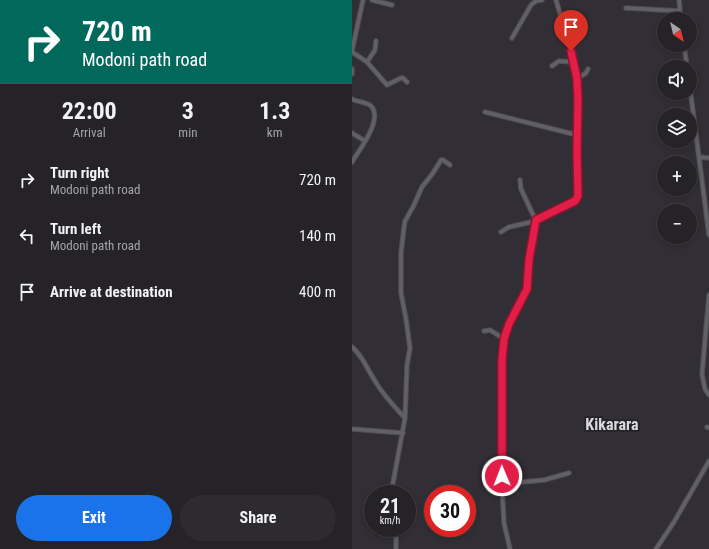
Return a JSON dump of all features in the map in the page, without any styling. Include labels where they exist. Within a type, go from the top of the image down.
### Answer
[{"type":"street","points":[[363,0],[352,52],[367,62],[387,84],[401,78],[407,82]]},
{"type":"street","points":[[372,0],[392,5]]},
{"type":"street","points":[[512,38],[531,5],[536,1],[542,0]]},
{"type":"street","points":[[501,232],[509,227],[536,220],[578,199],[577,79],[571,51],[556,0]]},
{"type":"street","points":[[626,8],[680,11],[679,0]]},
{"type":"street","points":[[367,62],[375,50],[376,41]]},
{"type":"street","points":[[552,66],[559,61],[573,62]]},
{"type":"street","points":[[352,69],[352,74]]},
{"type":"street","points":[[577,79],[586,73],[588,69]]},
{"type":"street","points":[[352,99],[367,104],[374,111],[374,122],[369,135],[352,162]]},
{"type":"street","points":[[692,100],[709,234]]},
{"type":"street","points":[[485,112],[577,135]]},
{"type":"street","points":[[352,133],[365,142]]},
{"type":"street","points":[[699,157],[709,158]]},
{"type":"street","points":[[393,485],[405,418],[406,365],[410,348],[401,293],[401,253],[404,226],[405,221],[414,207],[424,182],[433,173],[442,160],[450,165]]},
{"type":"street","points":[[510,549],[504,523],[502,488],[502,361],[504,339],[509,324],[527,289],[529,260],[536,220],[521,190],[520,180]]},
{"type":"street","points":[[709,295],[702,374],[705,389],[709,395]]},
{"type":"street","points":[[484,332],[490,330],[504,339]]},
{"type":"street","points":[[352,347],[358,351],[387,399],[405,418]]},
{"type":"street","points":[[352,429],[403,433]]},
{"type":"street","points":[[656,549],[674,522],[709,461]]},
{"type":"street","points":[[502,488],[522,482],[544,480],[569,473]]},
{"type":"street","points":[[396,537],[396,549]]},
{"type":"district","name":"Kikarara","points":[[612,424]]},
{"type":"route","points":[[502,476],[502,361],[504,339],[509,324],[527,289],[529,260],[536,220],[578,199],[577,79],[571,51]]}]
